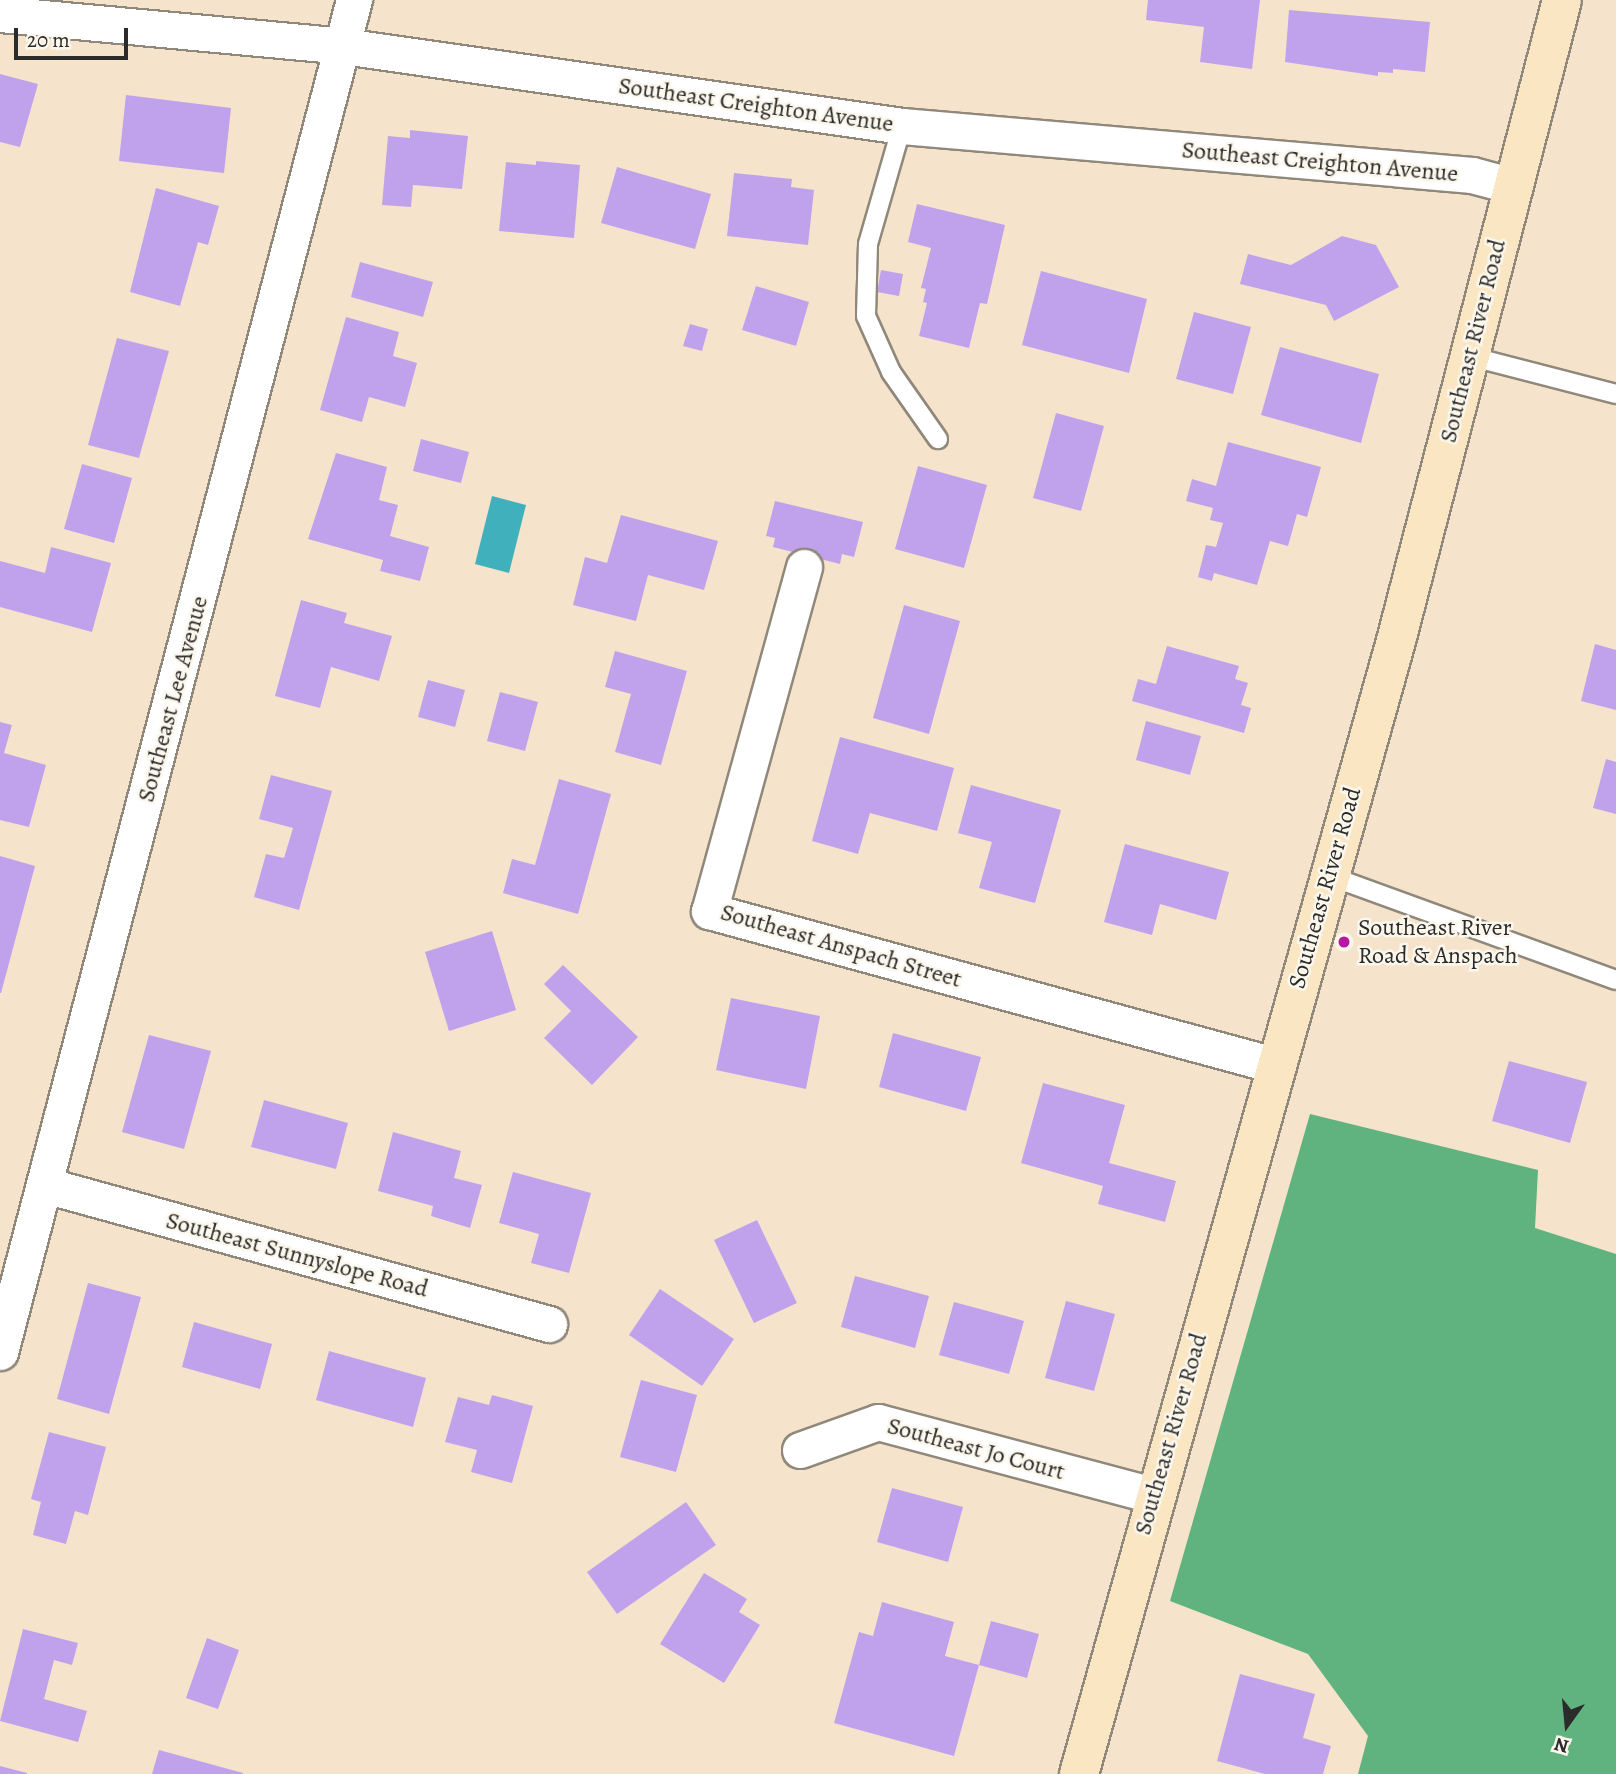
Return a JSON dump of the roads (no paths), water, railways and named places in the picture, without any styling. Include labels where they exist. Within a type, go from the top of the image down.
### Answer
[{"type":"street","name":"Southeast Lee Avenue","points":[[0,1352],[354,0]]},
{"type":"street","name":"Southeast River Road","points":[[1079,1774],[1153,1495],[1330,876],[1562,0]]},
{"type":"street","name":"Southeast Creighton Avenue","points":[[0,14],[343,46],[902,126],[1472,176],[1513,186]]},
{"type":"street","name":"Southeast Anspach Street","points":[[804,567],[709,911],[1274,1065]]},
{"type":"street","name":"Southeast Sunnyslope Road","points":[[45,1185],[549,1324]]},
{"type":"street","name":"Southeast Jo Court","points":[[800,1450],[878,1422],[1153,1495]]},
{"type":"lane","points":[[902,126],[868,244],[866,316],[891,372],[937,439]]},
{"type":"lane","points":[[1469,356],[1616,394]]},
{"type":"lane","points":[[1330,876],[1616,980]]},
{"type":"water","points":[[492,496],[526,505],[509,573],[475,564]]},
{"type":"place","name":"Southeast River Road & Anspach","points":[[1344,942]]}]
